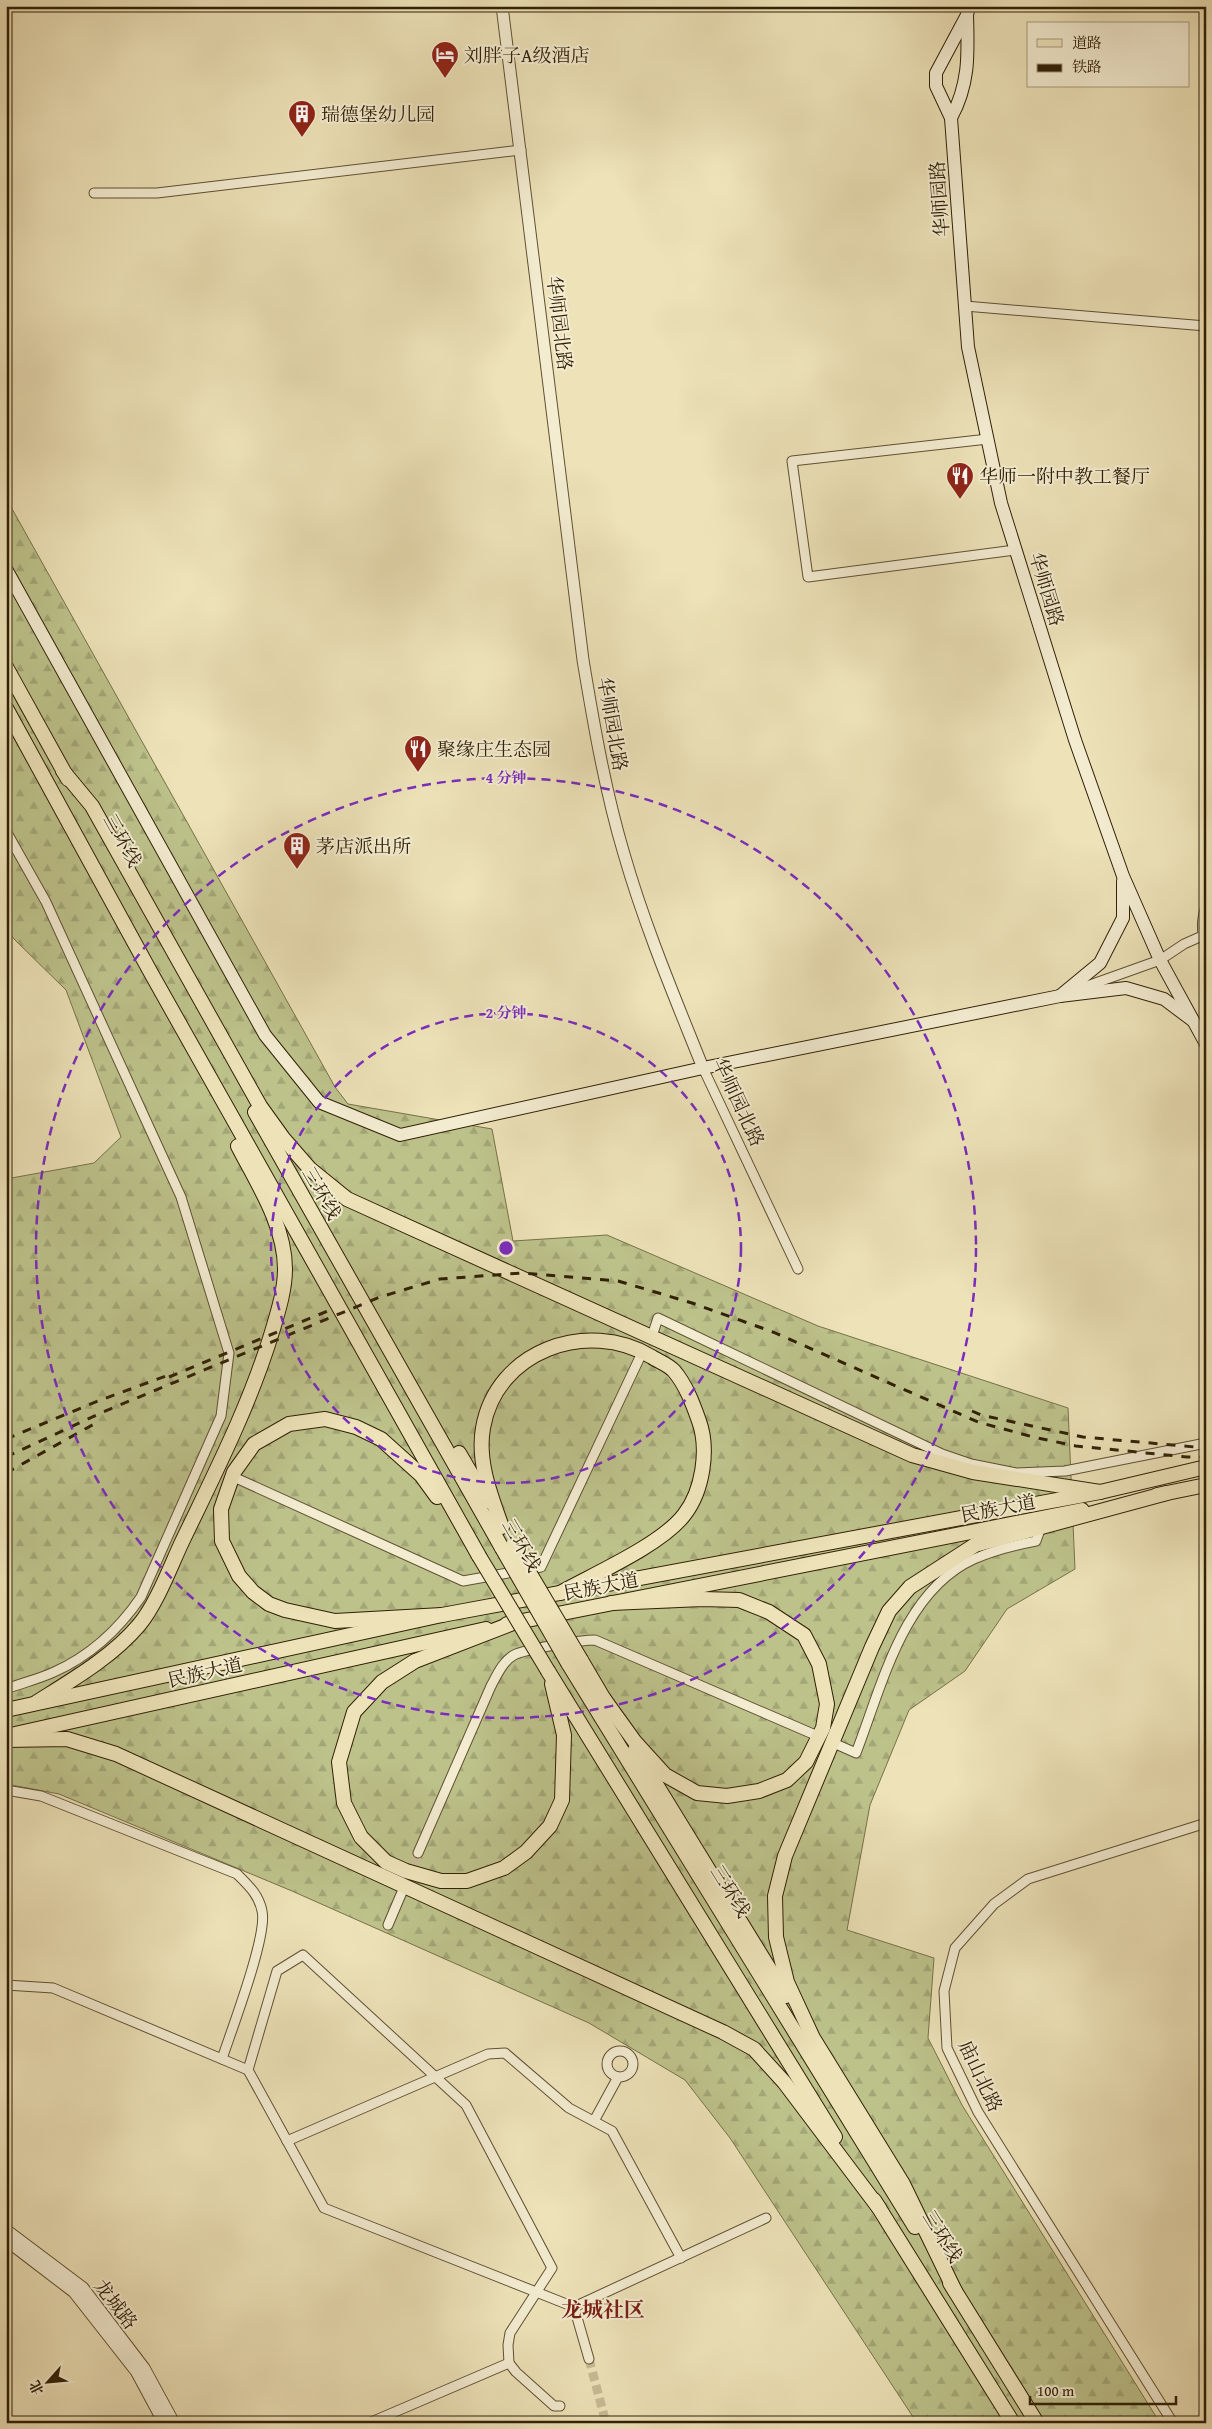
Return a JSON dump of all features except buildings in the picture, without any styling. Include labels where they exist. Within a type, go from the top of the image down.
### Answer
[{"type":"main road","points":[[951,118],[960,102],[967,78],[968,10]]},
{"type":"main road","points":[[951,118],[936,86],[936,73],[968,10]]},
{"type":"main road","name":"华师园路","points":[[951,118],[968,347],[1001,503],[1075,740],[1123,876],[1160,960],[1206,1044]]},
{"type":"main road","points":[[6,569],[265,1035],[319,1102],[400,1135],[703,1068],[1060,996],[1126,988],[1164,999],[1192,1020]]},
{"type":"main road","name":"三环线","points":[[6,667],[63,771],[507,1547],[955,2291],[1037,2423]]},
{"type":"main road","name":"三环线","points":[[6,708],[151,973],[479,1556],[548,1671],[1013,2423]]},
{"type":"main road","points":[[63,771],[92,806],[394,1344],[502,1527]]},
{"type":"main road","points":[[1060,996],[1100,962],[1123,918],[1123,876]]},
{"type":"main road","points":[[37,1702],[108,1653],[140,1624],[191,1524],[240,1415],[264,1358],[280,1304],[285,1269],[284,1260],[282,1244],[269,1206],[151,973]]},
{"type":"main road","points":[[260,1106],[283,1138],[310,1169],[347,1199],[385,1218],[912,1455],[972,1472],[1100,1492]]},
{"type":"main road","points":[[507,1547],[486,1480],[483,1428],[495,1391],[512,1372],[535,1354],[567,1342],[611,1341],[639,1349],[673,1370],[691,1398],[704,1434],[705,1456],[694,1496],[684,1515],[654,1542],[560,1593]]},
{"type":"main road","points":[[442,1615],[335,1621],[304,1616],[269,1604],[253,1592],[239,1576],[222,1541],[221,1509],[234,1472],[254,1444],[289,1424],[325,1419],[356,1427],[381,1440],[421,1475],[479,1556]]},
{"type":"main road","name":"民族大道","points":[[6,1710],[442,1615],[1100,1492],[1206,1467]]},
{"type":"main road","name":"民族大道","points":[[6,1736],[513,1623],[1206,1485]]},
{"type":"main road","points":[[813,2038],[787,1982],[776,1937],[775,1896],[785,1856],[872,1647],[889,1611],[917,1582],[975,1545],[1168,1493]]},
{"type":"main road","points":[[575,1662],[635,1742],[665,1775],[697,1793],[727,1796],[758,1791],[788,1780],[806,1762],[823,1728],[827,1704],[819,1664],[804,1635],[770,1612],[739,1600],[702,1599],[611,1603]]},
{"type":"main road","points":[[513,1623],[415,1661],[382,1682],[354,1712],[339,1762],[344,1803],[361,1837],[386,1862],[406,1871],[441,1881],[467,1881],[504,1868],[526,1852],[550,1826],[562,1800],[564,1734],[548,1671]]},
{"type":"main road","points":[[604,1699],[903,2184],[955,2291]]},
{"type":"main road","points":[[6,1740],[67,1739],[116,1754],[723,2032],[754,2049],[784,2082],[879,2208]]},
{"type":"street","name":"华师园北路","points":[[502,6],[583,660],[600,762],[624,854],[649,932],[703,1068],[798,1269]]},
{"type":"street","points":[[94,193],[157,193],[521,150]]},
{"type":"street","points":[[965,306],[1206,326]]},
{"type":"street","points":[[988,439],[792,461],[808,577],[1015,550]]},
{"type":"street","points":[[6,831],[46,902],[181,1197],[226,1338],[229,1361],[221,1416],[204,1465],[141,1597],[127,1618],[105,1639],[77,1660],[53,1672],[6,1689]]},
{"type":"street","points":[[1206,849],[1206,855]]},
{"type":"street","points":[[1060,996],[1160,960],[1184,944],[1204,939],[1203,913],[1206,906]]},
{"type":"street","points":[[654,1330],[658,1318],[942,1454],[980,1466],[1016,1473],[1066,1470],[1206,1443]]},
{"type":"street","points":[[238,1479],[463,1581],[541,1567],[640,1357]]},
{"type":"street","points":[[838,1745],[856,1753],[899,1640],[920,1604],[943,1578],[973,1559],[1005,1547],[1036,1541],[1041,1527]]},
{"type":"street","points":[[418,1853],[491,1686],[501,1668],[514,1654],[582,1640],[595,1640],[812,1734]]},
{"type":"street","points":[[6,1790],[41,1796],[237,1874],[256,1893],[263,1913],[262,1935],[222,2059]]},
{"type":"street","name":"庙山北路","points":[[1173,2423],[978,2112],[947,2048],[944,1991],[955,1948],[994,1904],[1028,1879],[1206,1823]]},
{"type":"street","points":[[388,1926],[402,1892]]},
{"type":"street","points":[[248,2070],[277,1971],[303,1955],[466,2106],[552,2268],[510,2333],[509,2363],[516,2372],[554,2406],[560,2406]]},
{"type":"street","points":[[6,1985],[53,1988],[248,2070],[324,2208],[574,2307],[766,2218]]},
{"type":"street","points":[[287,2141],[488,2054],[505,2053],[569,2108],[612,2131],[681,2258]]},
{"type":"street","points":[[594,2121],[618,2076]]},
{"type":"street","name":"龙城路","points":[[6,2230],[83,2288],[144,2368],[174,2423]]},
{"type":"street","name":"龙城路","points":[[6,2240],[74,2292],[136,2371],[164,2423]]},
{"type":"street","points":[[574,2307],[589,2360]]},
{"type":"street","points":[[369,2423],[509,2363]]},
{"type":"green space","points":[[6,498],[335,1087],[348,1104],[492,1129],[513,1241],[607,1235],[818,1326],[1068,1408],[1075,1569],[1007,1609],[965,1671],[909,1710],[870,1805],[847,1930],[934,1958],[928,2038],[962,2105],[1160,2423],[917,2423],[730,2138],[685,2080],[589,2023],[292,1891],[59,1794],[6,1784],[6,1179],[94,1163],[121,1137],[66,990],[14,939],[6,926]]},
{"type":"tunnel","points":[[207,1466],[237,1479]]},
{"type":"tunnel","points":[[409,1876],[418,1853]]},
{"type":"tunnel","points":[[589,2359],[606,2423]]},
{"type":"railway","points":[[6,1457],[103,1412],[380,1297],[440,1279],[522,1273],[618,1281],[692,1303],[773,1332],[978,1422],[1033,1437],[1076,1446],[1187,1457],[1206,1457]]},
{"type":"railway","points":[[169,1377],[330,1310]]},
{"type":"railway","points":[[6,1439],[98,1401],[174,1373]]},
{"type":"railway","points":[[972,1411],[981,1415],[1083,1437],[1206,1448]]},
{"type":"railway","points":[[6,1473],[96,1423]]},
{"type":"place","name":"刘胖子A级酒店","points":[[445,79]]},
{"type":"place","name":"瑞德堡幼儿园","points":[[302,138]]},
{"type":"place","name":"华师一附中教工餐厅","points":[[960,500]]},
{"type":"place","name":"聚缘庄生态园","points":[[418,773]]},
{"type":"place","name":"茅店派出所","points":[[297,870]]},
{"type":"district","name":"龙城社区","points":[[603,2309]]}]
